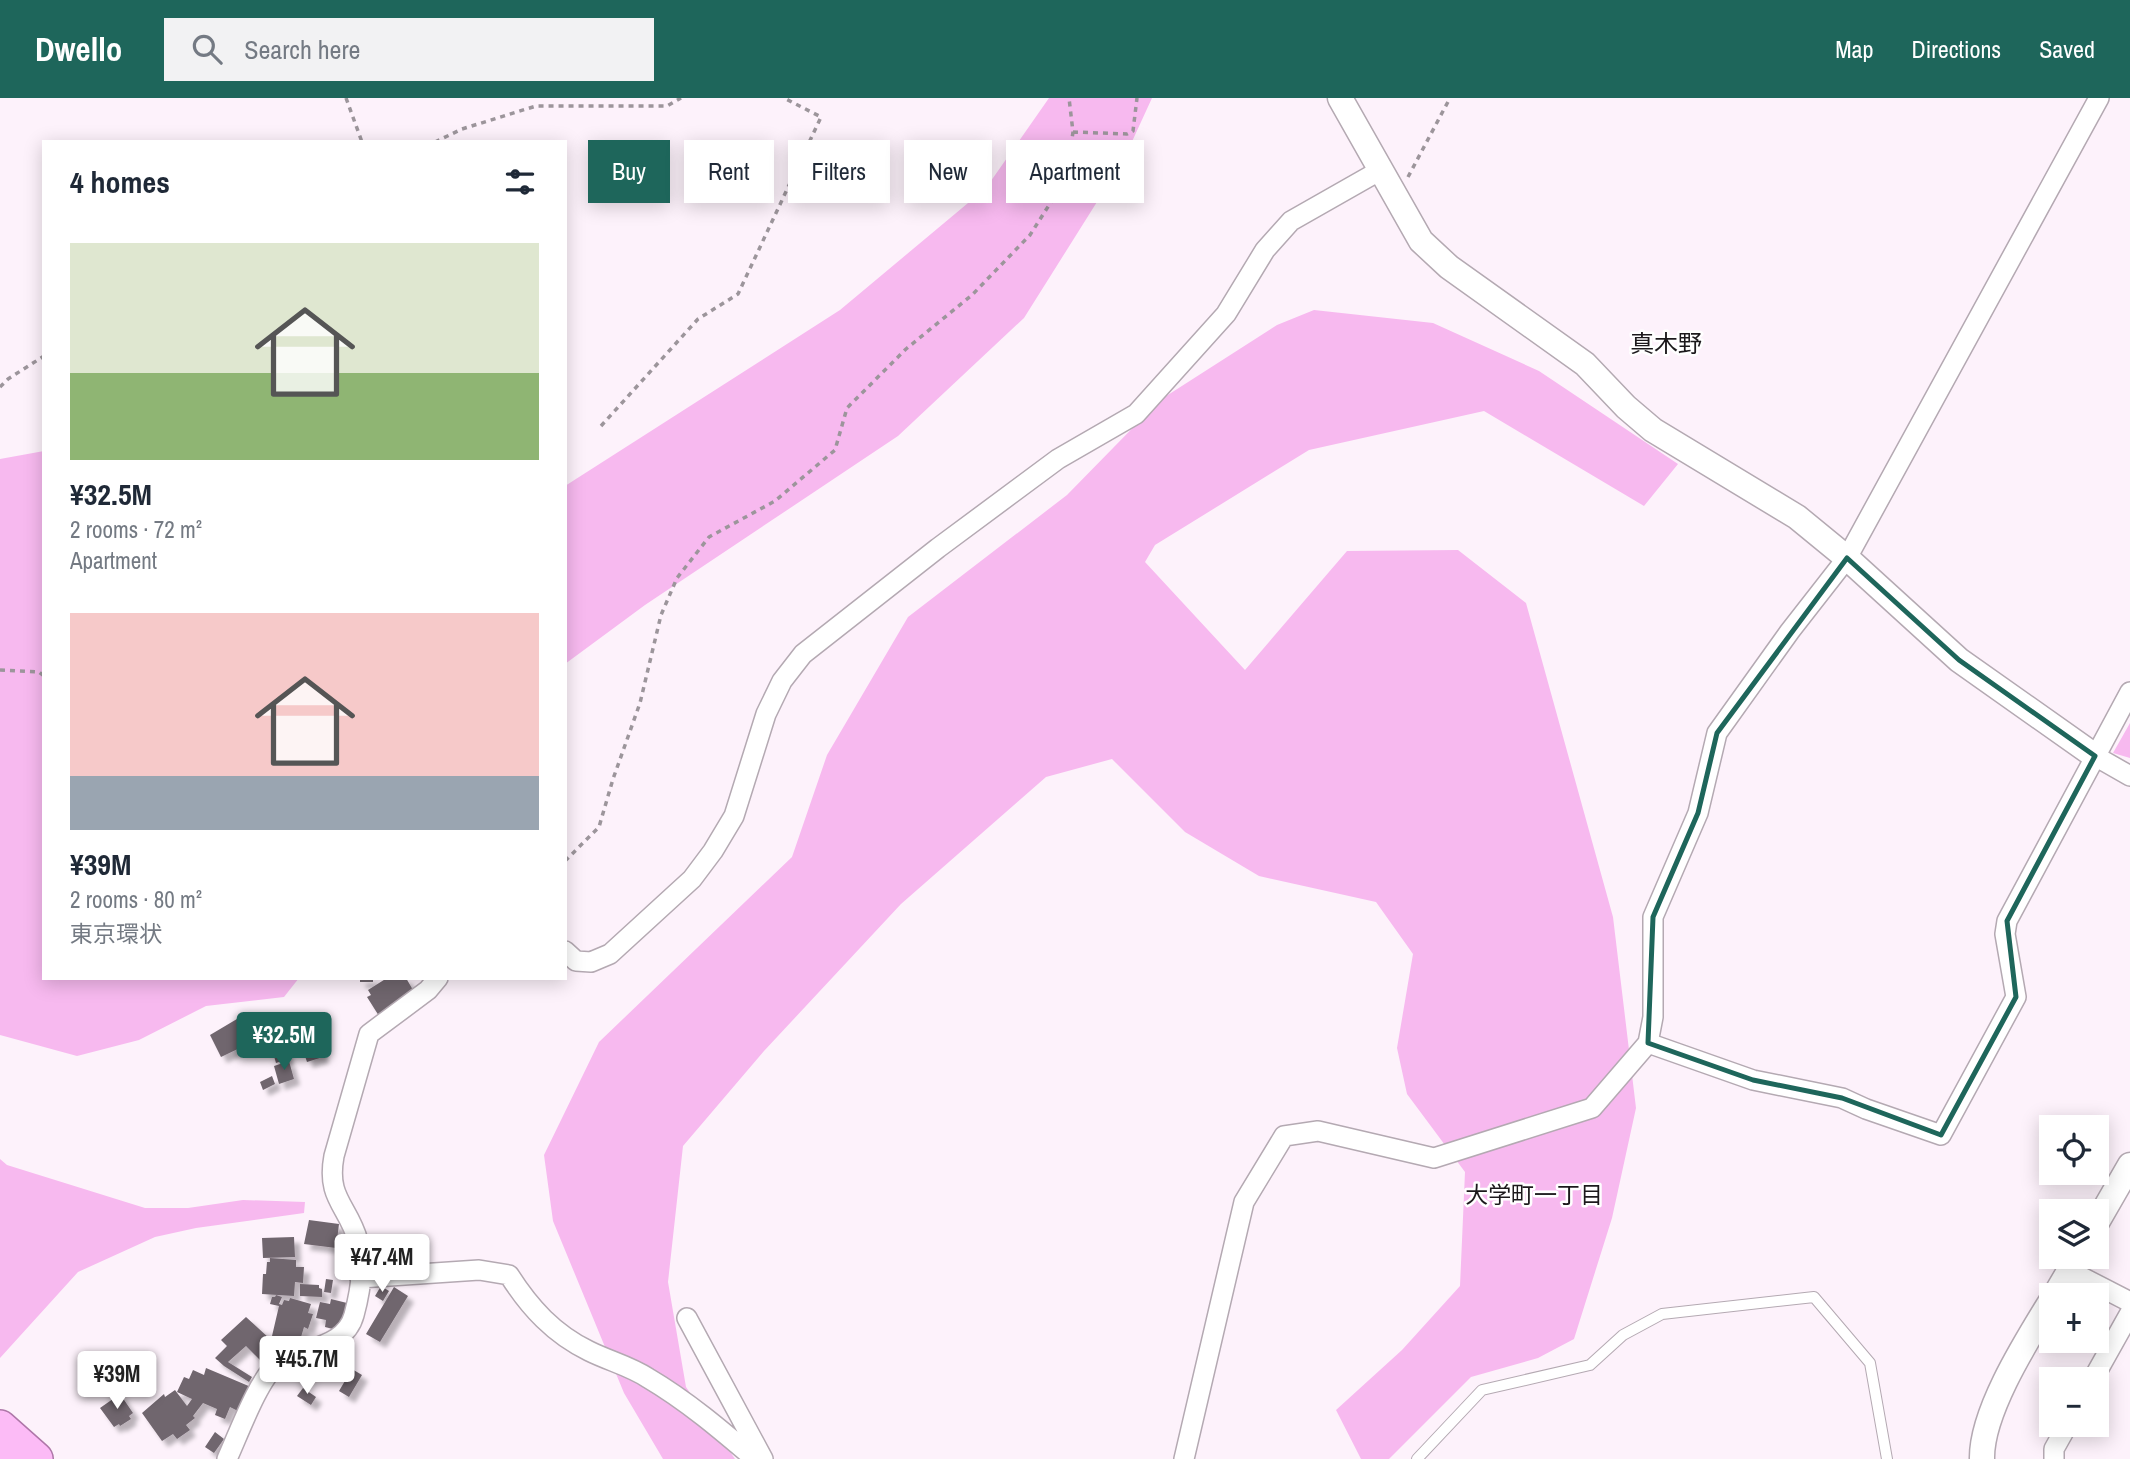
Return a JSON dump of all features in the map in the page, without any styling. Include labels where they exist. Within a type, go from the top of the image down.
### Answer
[{"type":"highway","points":[[0,1427],[36,1459]]},
{"type":"street","points":[[1339,98],[1421,241],[1449,267],[1585,364],[1626,407],[1653,430],[1797,517],[1847,558],[1959,660],[2095,756],[2130,776]]},
{"type":"street","points":[[1184,1459],[1244,1202],[1284,1136],[1318,1131],[1434,1158],[1592,1108],[1648,1043],[1653,1017],[1653,917],[1698,813],[1717,733],[1790,631],[1847,558],[2098,98]]},
{"type":"street","points":[[567,953],[576,961],[591,962],[610,954],[692,879],[734,817],[766,714],[782,681],[803,654],[938,548],[1058,459],[1136,414],[1226,314],[1265,250],[1291,221],[1379,171]]},
{"type":"street","points":[[1648,1043],[1753,1080],[1842,1098],[1866,1110],[1941,1135],[2016,997],[2005,934],[2007,921],[2130,692]]},
{"type":"street","points":[[227,1459],[260,1387],[274,1366],[338,1339],[347,1331],[354,1317],[362,1259],[358,1240],[331,1186],[330,1173],[334,1156],[369,1034],[428,990],[436,980]]},
{"type":"street","points":[[2109,1201],[2130,1165]]},
{"type":"street","points":[[2081,1269],[2130,1302]]},
{"type":"street","points":[[360,1278],[479,1270],[509,1276],[535,1311],[558,1334],[647,1377],[693,1408],[755,1459]]},
{"type":"street","points":[[2100,1367],[2130,1313]]},
{"type":"street","points":[[687,1318],[764,1459]]},
{"type":"street","points":[[1982,1459],[1997,1401],[2018,1353],[2039,1320]]},
{"type":"street","points":[[2054,1459],[2054,1449],[2061,1437]]},
{"type":"lane","points":[[1417,1459],[1482,1390],[1590,1365],[1623,1335],[1662,1314],[1814,1297],[1870,1363],[1887,1459]]},
{"type":"path","points":[[346,98],[361,140]]},
{"type":"path","points":[[440,140],[462,129],[536,106],[667,106],[675,99],[681,98]]},
{"type":"path","points":[[601,426],[698,319],[738,294],[821,117],[784,98]]},
{"type":"path","points":[[567,860],[599,827],[640,703],[661,615],[677,578],[709,537],[775,502],[835,450],[847,408],[906,349],[972,295],[1030,235],[1051,202],[1069,159],[1073,132],[1069,98]]},
{"type":"path","points":[[1073,132],[1128,134],[1133,131],[1137,98]]},
{"type":"path","points":[[1396,200],[1450,98]]},
{"type":"path","points":[[0,387],[42,357]]},
{"type":"path","points":[[0,670],[38,672],[42,675]]},
{"type":"highlighted area","points":[[1847,558],[1959,660],[2095,756],[2007,921],[2016,997],[1941,1135],[1842,1098],[1753,1080],[1648,1043],[1653,917],[1698,813],[1717,733]]},
{"type":"shaded area","points":[[1049,98],[1152,98],[1133,140],[1020,140]]},
{"type":"shaded area","points":[[1006,159],[1006,203],[1096,203],[1024,318],[898,436],[645,605],[567,663],[567,485],[840,310],[968,203],[992,203],[992,179]]},
{"type":"shaded area","points":[[1314,310],[1433,323],[1539,371],[1678,464],[1644,506],[1484,411],[1309,450],[1155,545],[1145,562],[1245,670],[1347,551],[1458,550],[1526,603],[1613,917],[1636,1108],[1612,1218],[1574,1339],[1538,1358],[1471,1377],[1389,1459],[1361,1459],[1336,1410],[1402,1350],[1460,1286],[1465,1172],[1407,1094],[1397,1048],[1413,954],[1376,902],[1259,876],[1185,832],[1112,759],[1046,777],[901,904],[764,1051],[683,1146],[668,1282],[686,1387],[735,1459],[663,1459],[624,1393],[553,1221],[544,1155],[599,1042],[792,857],[827,755],[908,617],[1067,495],[1160,400],[1277,325]]},
{"type":"shaded area","points":[[42,451],[42,980],[297,980],[284,997],[206,1006],[139,1040],[77,1056],[0,1035],[0,459]]},
{"type":"shaded area","points":[[2130,723],[2130,758],[2113,753]]},
{"type":"shaded area","points":[[0,1159],[7,1165],[145,1208],[188,1208],[243,1200],[305,1202],[304,1213],[196,1228],[155,1237],[78,1272],[0,1358]]},
{"type":"building","points":[[384,980],[407,980],[413,990],[379,1016],[367,997],[371,995],[368,990]]},
{"type":"building","points":[[242,1016],[245,1022],[255,1017],[264,1036],[253,1041],[255,1045],[246,1049],[244,1046],[221,1057],[210,1035]]},
{"type":"building","points":[[274,1017],[278,1026],[269,1030],[264,1022]]},
{"type":"building","points":[[277,1044],[279,1050],[285,1048],[288,1059],[276,1063],[271,1046]]},
{"type":"building","points":[[320,1046],[323,1057],[307,1062],[303,1050]]},
{"type":"building","points":[[289,1061],[294,1079],[279,1084],[274,1066]]},
{"type":"building","points":[[272,1076],[275,1084],[263,1090],[260,1082]]},
{"type":"building","points":[[309,1220],[339,1224],[336,1248],[304,1244]]},
{"type":"building","points":[[294,1237],[295,1257],[263,1258],[262,1238]]},
{"type":"building","points":[[270,1258],[296,1260],[296,1267],[304,1267],[303,1283],[295,1282],[294,1296],[262,1294],[263,1274],[266,1274]]},
{"type":"building","points":[[326,1279],[333,1280],[331,1293],[324,1292]]},
{"type":"building","points":[[300,1284],[319,1285],[322,1297],[300,1296]]},
{"type":"building","points":[[381,1286],[389,1291],[383,1301],[375,1296]]},
{"type":"building","points":[[394,1287],[408,1296],[380,1342],[366,1334]]},
{"type":"building","points":[[272,1297],[282,1297],[279,1304],[282,1305],[284,1300],[289,1301],[290,1298],[311,1304],[308,1313],[313,1314],[308,1329],[304,1327],[299,1344],[272,1336],[279,1306],[270,1304]]},
{"type":"building","points":[[331,1299],[347,1303],[342,1326],[337,1330],[325,1327],[326,1320],[316,1318],[320,1302],[330,1304]]},
{"type":"building","points":[[246,1317],[281,1349],[265,1365],[246,1346],[228,1362],[252,1377],[249,1382],[215,1358],[227,1346],[221,1340]]},
{"type":"building","points":[[206,1368],[251,1387],[240,1412],[230,1407],[225,1419],[215,1415],[217,1409],[203,1403],[193,1416],[195,1418],[186,1425],[190,1430],[177,1439],[173,1434],[162,1441],[142,1413],[164,1394],[165,1397],[175,1390],[187,1406],[192,1399],[177,1392],[184,1377],[189,1379],[193,1370],[204,1375]]},
{"type":"building","points":[[352,1369],[362,1375],[349,1397],[339,1391]]},
{"type":"building","points":[[303,1388],[316,1397],[311,1405],[297,1396]]},
{"type":"building","points":[[120,1394],[133,1413],[129,1416],[131,1419],[114,1427],[100,1408]]},
{"type":"building","points":[[215,1432],[224,1439],[214,1453],[205,1447]]},
{"type":"district","name":"真木野","points":[[1666,344]]},
{"type":"district","name":"大学町一丁目","points":[[1534,1195]]}]
